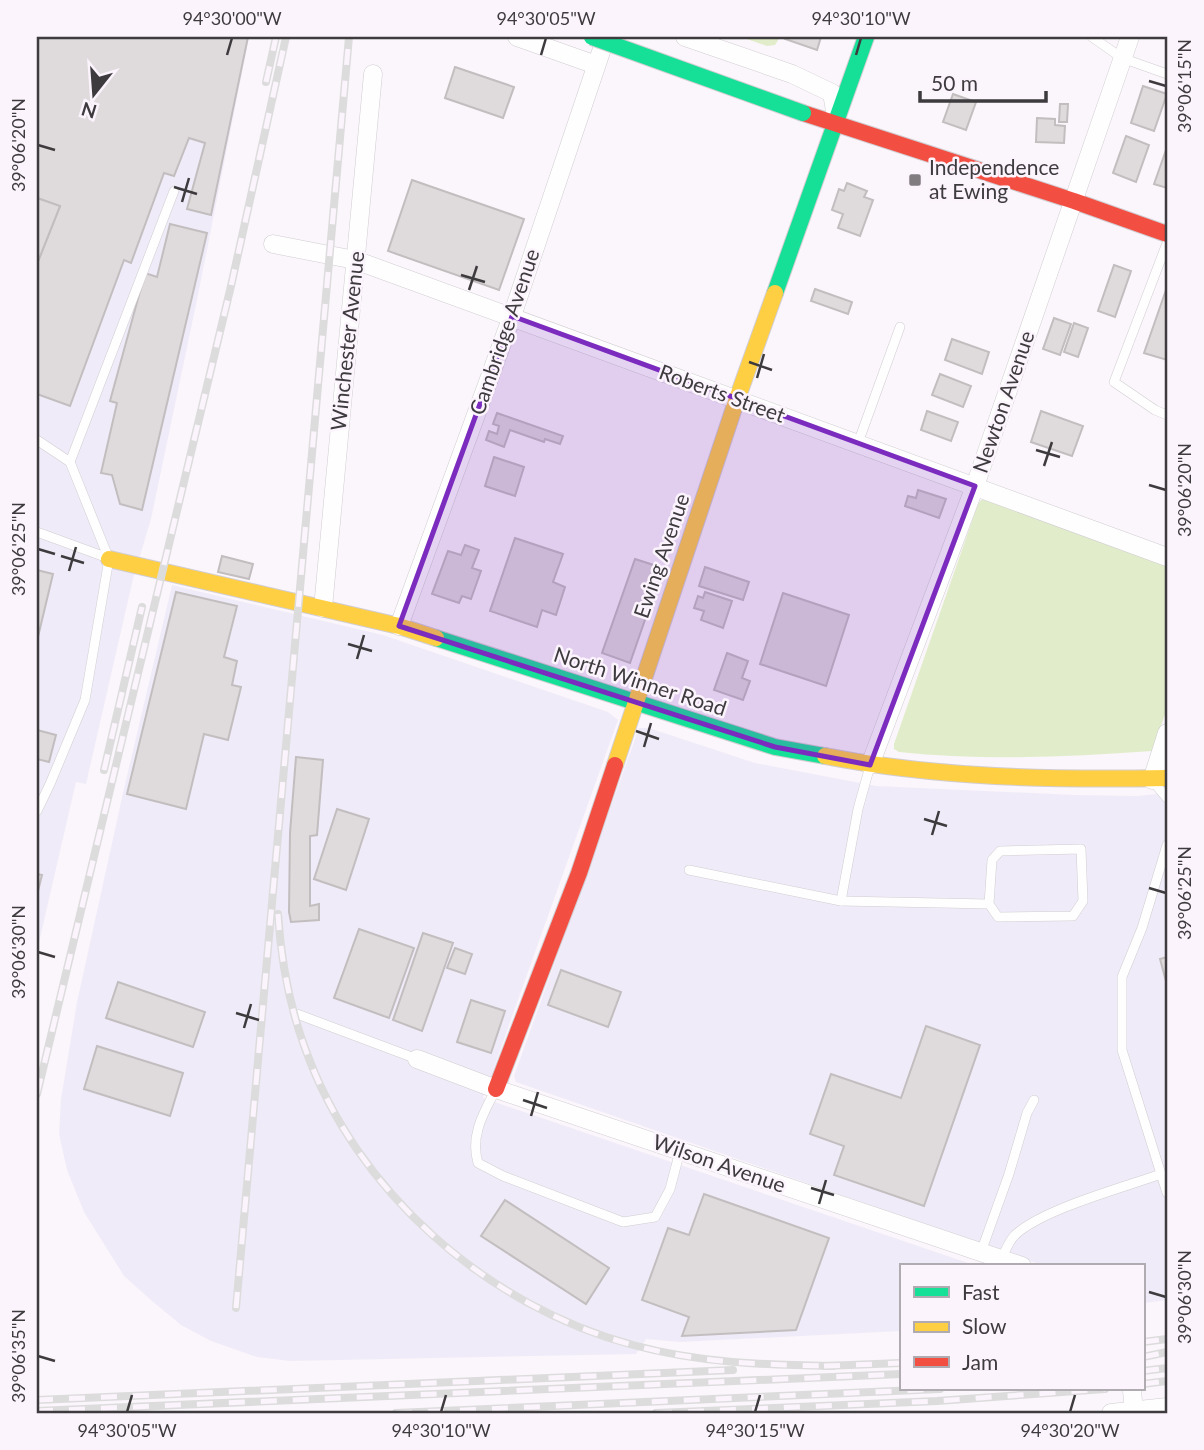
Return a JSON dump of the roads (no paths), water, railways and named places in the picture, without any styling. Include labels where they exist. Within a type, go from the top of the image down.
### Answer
[{"type":"street","points":[[517,37],[596,65]]},
{"type":"street","points":[[592,37],[803,113],[1167,234]]},
{"type":"street","name":"Cambridge Avenue","points":[[399,626],[512,316],[606,37]]},
{"type":"street","points":[[685,37],[792,74],[832,93],[838,124]]},
{"type":"street","name":"Ewing Avenue","points":[[496,1088],[579,873],[737,400],[838,124],[866,37]]},
{"type":"street","name":"Newton Avenue","points":[[870,765],[975,486],[1129,37]]},
{"type":"street","name":"Winchester Avenue","points":[[323,608],[373,74]]},
{"type":"street","name":"Roberts Street","points":[[273,244],[355,260],[1167,557]]},
{"type":"street","name":"North Winner Road","points":[[109,559],[399,626],[775,747],[870,765],[1060,780],[1159,779]]},
{"type":"street","points":[[1159,779],[1167,733]]},
{"type":"street","name":"Wilson Avenue","points":[[417,1059],[1016,1264]]},
{"type":"street","points":[[1132,1391],[1134,1411]]},
{"type":"street","points":[[1111,1413],[1167,1408]]},
{"type":"lane","points":[[1092,37],[1122,58],[1167,74]]},
{"type":"lane","points":[[70,462],[174,191]]},
{"type":"lane","points":[[1167,243],[1114,382],[1167,415]]},
{"type":"lane","points":[[858,443],[900,327]]},
{"type":"lane","points":[[37,439],[70,462],[109,559],[85,700],[37,811]]},
{"type":"lane","points":[[37,532],[109,559]]},
{"type":"lane","points":[[841,901],[858,809],[870,765]]},
{"type":"lane","points":[[1159,779],[1167,798]]},
{"type":"lane","points":[[1167,845],[1142,928],[1122,977],[1122,1050],[1167,1193]]},
{"type":"lane","points":[[1081,849],[1083,901],[1073,916],[998,917],[989,904],[992,860],[1000,851],[1081,849]]},
{"type":"lane","points":[[689,870],[841,901],[989,904]]},
{"type":"lane","points":[[297,1014],[417,1059]]},
{"type":"lane","points":[[496,1088],[479,1123],[474,1148],[478,1163],[503,1176],[623,1222],[655,1217],[670,1189],[680,1151]]},
{"type":"lane","points":[[981,1252],[1027,1113],[1034,1100]]},
{"type":"lane","points":[[1002,1259],[1016,1235],[1035,1222],[1062,1209],[1161,1174]]},
{"type":"railway","points":[[266,82],[276,37]]},
{"type":"railway","points":[[37,1094],[231,286],[286,37]]},
{"type":"railway","points":[[236,1308],[349,37]]},
{"type":"railway","points":[[104,770],[142,607]]},
{"type":"railway","points":[[278,914],[294,1015],[328,1101],[357,1150],[393,1195],[433,1236],[479,1272],[527,1302],[579,1327],[633,1345],[707,1359],[757,1364],[833,1366]]},
{"type":"railway","points":[[1144,1342],[1167,1339]]},
{"type":"railway","points":[[1144,1357],[1167,1352]]},
{"type":"railway","points":[[824,1366],[900,1363]]},
{"type":"railway","points":[[1144,1371],[1167,1368]]},
{"type":"railway","points":[[37,1400],[733,1370]]},
{"type":"railway","points":[[37,1411],[900,1374]]},
{"type":"railway","points":[[1144,1384],[1167,1381]]},
{"type":"railway","points":[[396,1413],[917,1390]]},
{"type":"railway","points":[[656,1413],[937,1401],[1091,1390]]},
{"type":"place","name":"Independence at Ewing","points":[[915,180]]}]
